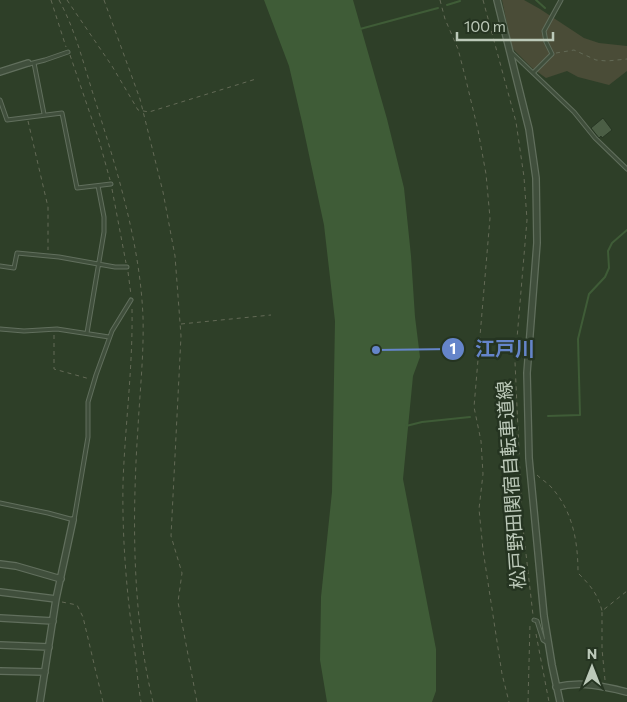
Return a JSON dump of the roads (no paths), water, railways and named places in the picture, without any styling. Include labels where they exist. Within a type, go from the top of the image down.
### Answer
[{"type":"street","points":[[497,0],[529,129],[536,178],[538,243],[527,373],[530,467],[549,643],[560,702]]},
{"type":"street","points":[[0,72],[31,63]]},
{"type":"street","points":[[40,702],[56,600],[73,520]]},
{"type":"street","points":[[0,564],[16,566],[61,579]]},
{"type":"street","points":[[0,592],[56,600]]},
{"type":"street","points":[[0,618],[53,621]]},
{"type":"street","points":[[0,645],[49,647]]},
{"type":"street","points":[[0,671],[45,672]]},
{"type":"street","points":[[556,687],[585,684],[605,686],[627,692]]},
{"type":"lane","points":[[533,72],[552,54],[546,42],[544,32],[561,0]]},
{"type":"lane","points":[[510,51],[574,112],[595,138],[627,169]]},
{"type":"lane","points":[[44,114],[31,63],[68,52]]},
{"type":"lane","points":[[0,100],[6,120],[62,113],[77,188],[111,184]]},
{"type":"lane","points":[[87,333],[104,223],[98,186]]},
{"type":"lane","points":[[0,266],[14,268],[17,253],[48,256],[99,265],[127,267]]},
{"type":"lane","points":[[0,503],[48,512],[73,520],[82,479],[88,437],[87,409],[94,380],[110,337],[132,300]]},
{"type":"lane","points":[[0,329],[24,331],[54,329],[110,337]]},
{"type":"lane","points":[[534,620],[537,621],[543,640],[549,643]]},
{"type":"waterway","points":[[536,0],[545,8]]},
{"type":"waterway","points":[[447,5],[460,1]]},
{"type":"waterway","points":[[360,29],[438,8]]},
{"type":"waterway","points":[[548,416],[580,415],[578,339],[589,294],[605,277],[609,268],[608,251],[612,243],[627,230]]},
{"type":"waterway","points":[[406,426],[422,422],[470,417]]},
{"type":"place","name":"江戸川","points":[[376,350]]}]
